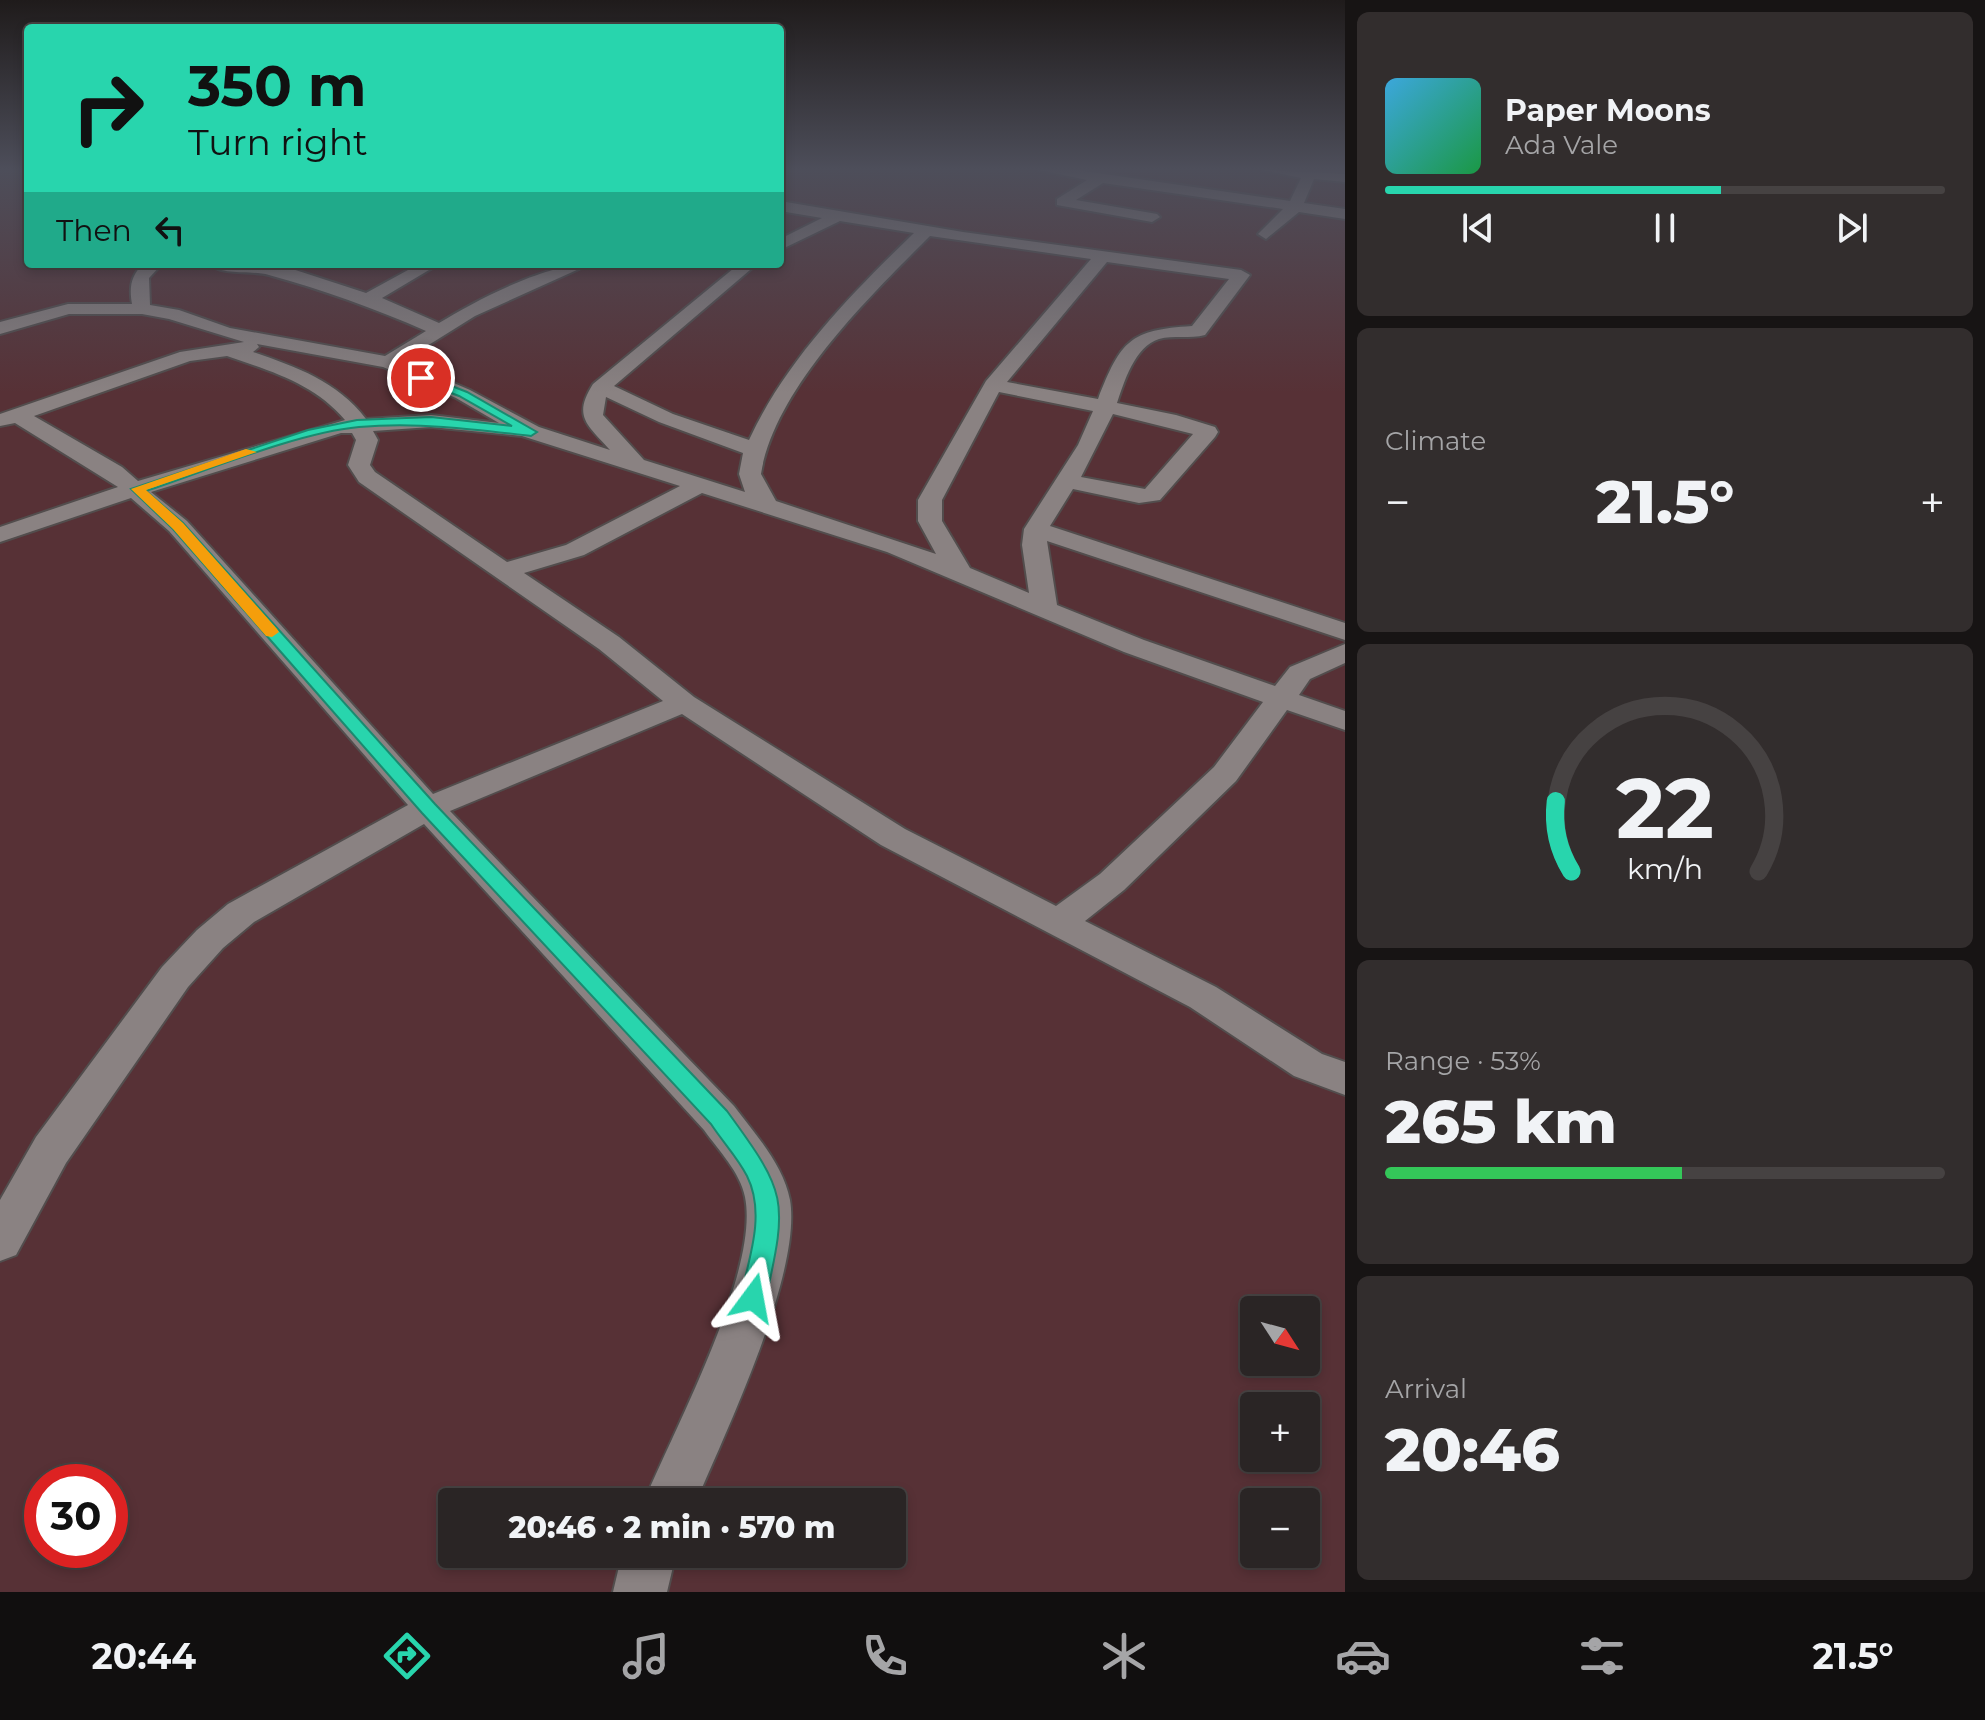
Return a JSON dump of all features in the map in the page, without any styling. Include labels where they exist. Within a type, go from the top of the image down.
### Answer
[{"type":"street","points":[[767,506],[751,480],[755,450],[767,425],[832,329],[857,298],[912,244]]},
{"type":"street","points":[[1024,244],[1224,270],[1242,277],[1198,331],[1148,336],[1131,355],[1102,407],[1090,442],[1036,529],[1034,545],[1045,609]]},
{"type":"street","points":[[961,577],[926,514],[930,500],[993,385],[1103,256]]},
{"type":"street","points":[[142,309],[137,286],[140,275],[149,268]]},
{"type":"street","points":[[271,268],[368,299],[438,329]]},
{"type":"street","points":[[368,299],[424,268]]},
{"type":"street","points":[[388,362],[438,329],[573,268]]},
{"type":"street","points":[[635,464],[593,417],[591,409],[600,388],[744,268]]},
{"type":"street","points":[[0,328],[68,309],[142,309],[279,344],[388,362],[463,394],[531,432]]},
{"type":"street","points":[[8,418],[187,356],[279,344]]},
{"type":"street","points":[[229,350],[331,391],[367,440],[359,465],[367,477],[507,570],[609,643],[684,703],[893,837],[1203,997],[1308,1065],[1345,1079]]},
{"type":"street","points":[[993,385],[1200,427],[1207,432],[1206,437],[1152,495],[1139,496],[1066,481]]},
{"type":"street","points":[[600,388],[636,401],[666,418],[755,450]]},
{"type":"street","points":[[8,418],[85,453],[137,489],[178,526],[428,808],[719,1118],[757,1171],[768,1203],[767,1237],[753,1298],[676,1488]]},
{"type":"street","points":[[0,535],[313,432],[357,424],[431,421],[531,432],[906,551],[961,577],[1134,646],[1345,721]]},
{"type":"street","points":[[507,570],[575,550],[700,485]]},
{"type":"street","points":[[1036,529],[1345,632]]},
{"type":"street","points":[[1058,923],[1112,882],[1225,774],[1257,736],[1278,698],[1300,673],[1345,652]]},
{"type":"street","points":[[0,1241],[51,1150],[175,977],[210,939],[241,913],[428,808],[684,703]]},
{"type":"street","points":[[640,1592],[646,1568]]},
{"type":"shaded area","points":[[0,244],[24,244],[24,268],[784,268],[784,244],[1345,244],[1345,1592],[0,1592]]},
{"type":"slow traffic","points":[[251,452],[137,489],[178,526],[272,632]]},
{"type":"route","points":[[421,378],[463,394],[531,432],[431,421],[357,424],[313,432],[137,489],[178,526],[428,808],[719,1118],[757,1171],[768,1203],[767,1237],[753,1298]]}]
